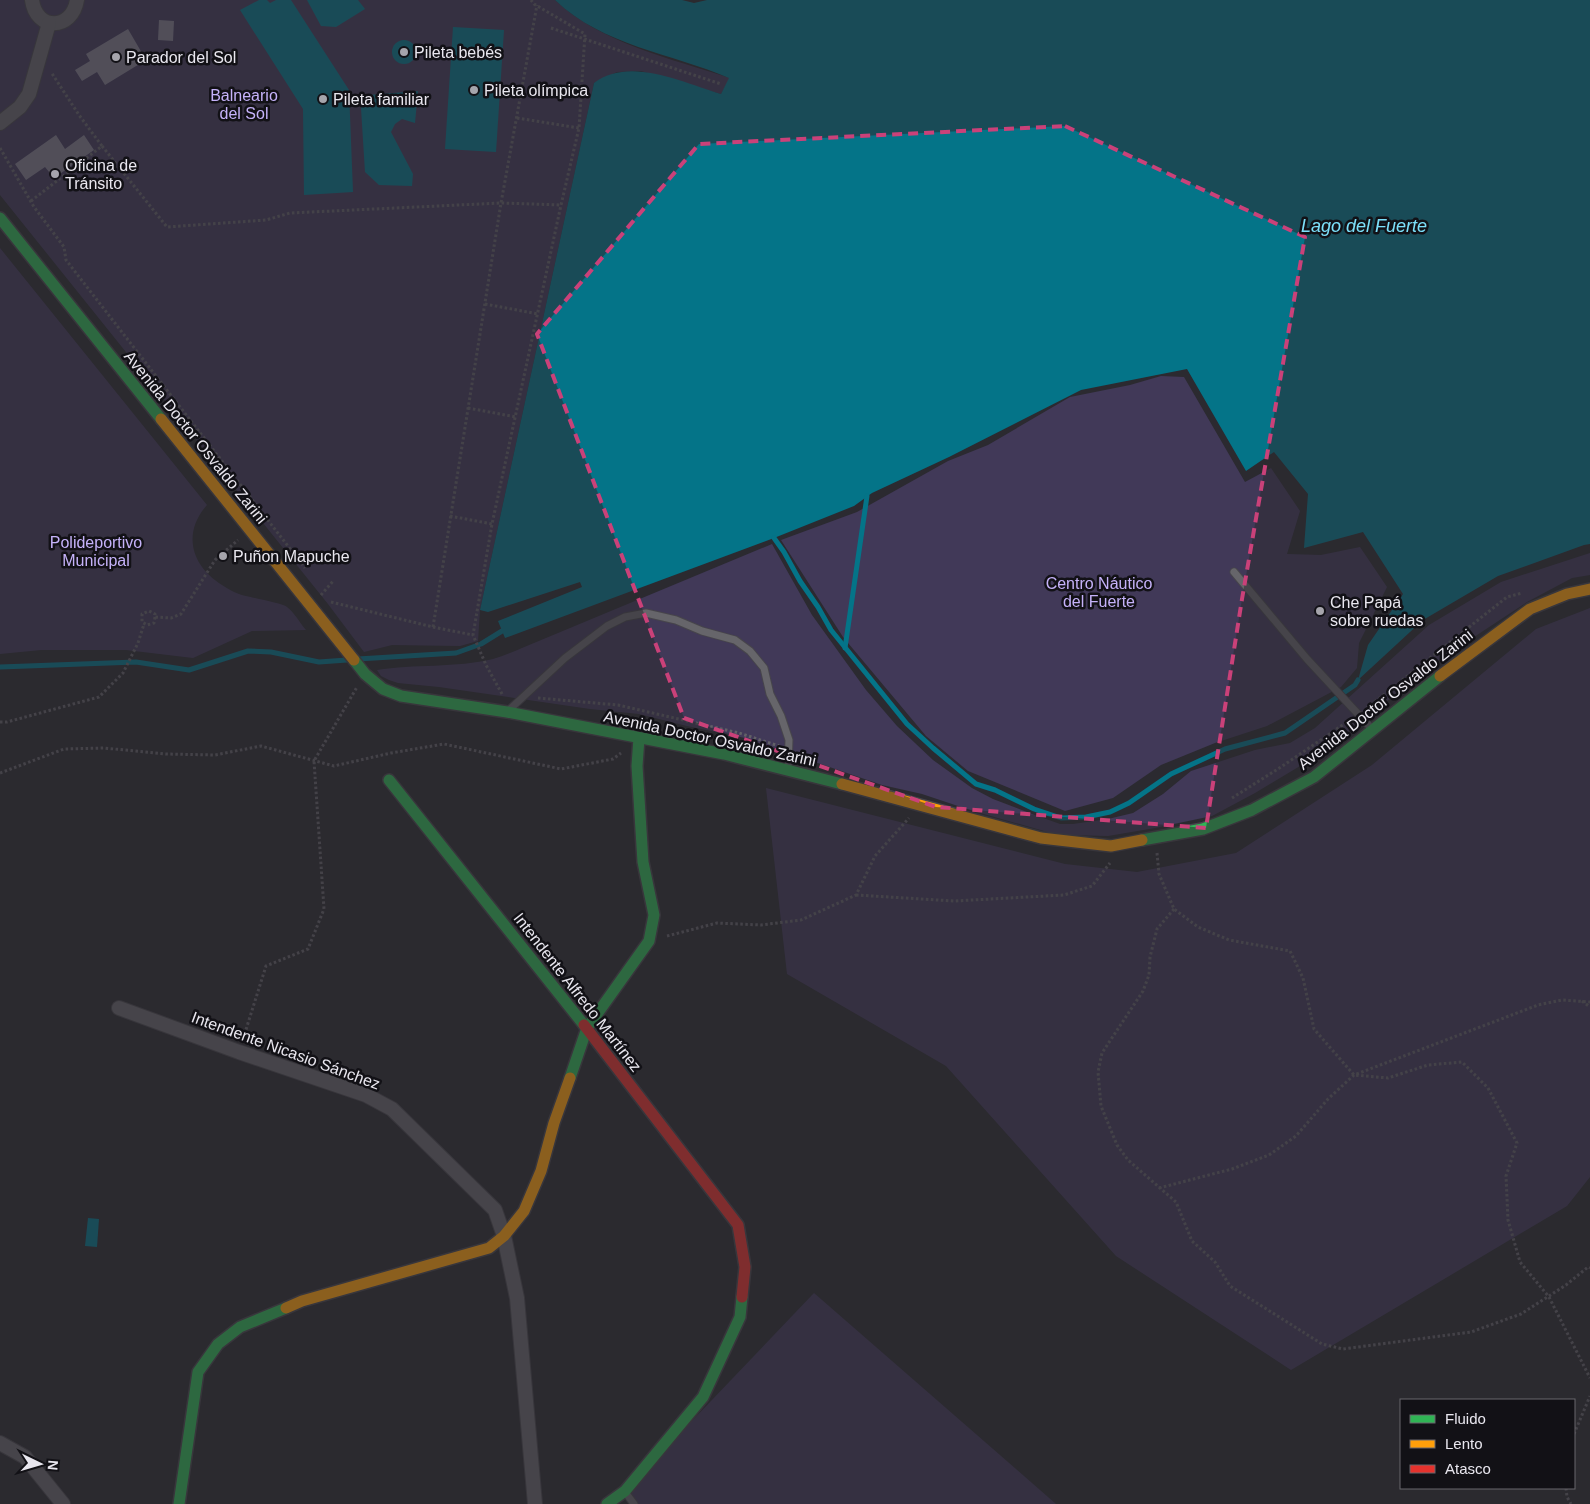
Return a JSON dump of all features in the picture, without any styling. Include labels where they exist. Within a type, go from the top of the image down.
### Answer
[{"type":"main road","name":"Avenida Doctor Osvaldo Zarini","points":[[0,218],[337,641],[365,674],[383,689],[401,696],[506,712],[724,754],[788,769],[1041,838],[1111,846],[1203,829],[1252,810],[1314,776],[1480,645],[1530,610],[1567,594],[1590,589]]},
{"type":"main road","points":[[179,1504],[198,1372],[218,1344],[240,1327],[302,1301],[488,1248],[504,1236],[524,1211],[541,1171],[554,1123],[587,1028],[649,941],[654,915],[643,862],[637,766],[639,738]]},
{"type":"main road","name":"Intendente Alfredo Martínez","points":[[389,780],[587,1028],[738,1225],[745,1267],[740,1317],[703,1397],[625,1491]]},
{"type":"main road","points":[[607,1504],[625,1491]]},
{"type":"street","points":[[32,0],[33,9],[39,18],[49,23],[60,23],[69,18],[76,9],[77,0]]},
{"type":"street","points":[[0,123],[20,107],[29,94],[49,23]]},
{"type":"street","name":"Intendente Nicasio Sánchez","points":[[118,1008],[366,1095],[392,1109],[496,1210],[504,1236],[517,1298],[535,1504]]},
{"type":"street","points":[[0,1443],[25,1457],[63,1504]]},
{"type":"lane","points":[[1234,572],[1327,681],[1372,729]]},
{"type":"lane","points":[[506,712],[565,658],[607,626],[625,617],[646,613],[676,620],[702,631],[735,640],[750,652],[764,668],[770,694],[781,716],[789,740],[788,769]]},
{"type":"lane","points":[[625,1491],[634,1504]]},
{"type":"path","points":[[502,694],[486,665],[474,635],[492,524],[560,205],[579,128],[585,34],[534,4],[531,0]]},
{"type":"path","points":[[433,627],[501,203],[537,5]]},
{"type":"path","points":[[551,28],[721,84]]},
{"type":"path","points":[[40,54],[78,116],[166,227],[266,220],[290,213],[501,203],[560,205]]},
{"type":"path","points":[[517,118],[579,128]]},
{"type":"path","points":[[31,202],[102,146]]},
{"type":"path","points":[[0,148],[31,202],[64,247],[66,260],[306,570]]},
{"type":"path","points":[[485,304],[538,314]]},
{"type":"path","points":[[468,408],[516,417]]},
{"type":"path","points":[[450,516],[492,524]]},
{"type":"path","points":[[155,617],[171,618],[181,614],[215,560],[249,531]]},
{"type":"path","points":[[318,585],[332,604],[474,635]]},
{"type":"path","points":[[1227,801],[1281,767],[1506,597],[1525,592]]},
{"type":"path","points":[[0,722],[7,722],[99,697],[123,674],[138,643],[144,624],[142,622],[142,614],[149,611],[155,614],[154,623],[147,626],[144,624]]},
{"type":"path","points":[[239,1052],[266,966],[308,949],[324,909],[314,761],[365,674]]},
{"type":"path","points":[[493,693],[618,705],[739,733],[789,750]]},
{"type":"path","points":[[0,773],[64,748],[104,748],[166,754],[216,755],[261,746],[334,766],[444,744],[561,768],[613,759],[639,738]]},
{"type":"path","points":[[856,895],[875,856],[898,833],[919,805]]},
{"type":"path","points":[[1156,838],[1159,874],[1174,910],[1198,927],[1229,940],[1290,951],[1303,978],[1314,1029],[1354,1075],[1388,1078],[1428,1065],[1462,1062],[1488,1088],[1517,1143],[1506,1176],[1508,1220],[1520,1262],[1549,1297],[1590,1378]]},
{"type":"path","points":[[649,941],[717,923],[761,925],[800,920],[856,895],[954,901],[1064,896],[1092,886],[1110,863],[1131,842]]},
{"type":"path","points":[[1174,910],[1156,929],[1150,956],[1149,975],[1143,991],[1102,1053],[1098,1072],[1101,1106],[1117,1145],[1128,1160],[1176,1202],[1192,1241],[1215,1262],[1230,1286],[1322,1344],[1343,1349],[1471,1332],[1521,1314],[1549,1297],[1588,1267],[1590,1268]]},
{"type":"path","points":[[1160,1188],[1232,1168],[1270,1155],[1296,1136],[1328,1099],[1354,1075],[1538,1005],[1562,1000],[1590,1002]]},
{"type":"path","points":[[1582,1001],[1590,1007]]},
{"type":"path","points":[[1575,1432],[1590,1396]]},
{"type":"path","points":[[1566,1489],[1570,1504]]},
{"type":"highlighted area","points":[[1065,126],[1305,237],[1242,599],[1206,828],[936,807],[684,718],[537,334],[699,144]]},
{"type":"green space","name":"Balneario del Sol","points":[[0,0],[555,0],[593,28],[615,39],[730,78],[721,94],[641,71],[617,72],[594,83],[480,610],[478,641],[460,646],[392,645],[364,652],[328,604],[0,195]]},
{"type":"green space","name":"Polideportivo Municipal","points":[[0,248],[207,505],[194,527],[193,538],[193,548],[203,568],[211,577],[235,592],[287,607],[306,630],[252,631],[193,658],[126,650],[41,650],[0,654]]},
{"type":"green space","name":"Centro Náutico del Fuerte","points":[[1161,376],[1184,377],[1245,482],[1271,468],[1300,511],[1287,554],[1321,555],[1360,547],[1387,587],[1359,643],[1357,668],[1341,687],[1267,726],[1215,743],[1161,765],[1113,798],[1065,811],[968,771],[926,736],[843,637],[781,540],[857,512],[948,461],[988,445],[1070,397],[1130,385]]},
{"type":"green space","points":[[772,544],[812,615],[866,690],[897,726],[933,760],[972,788],[993,799],[1060,824],[1108,819],[1133,813],[1163,794],[1191,771],[1255,750],[1290,743],[1315,728],[1429,625],[1501,582],[1590,553],[1590,575],[1572,578],[1527,602],[1439,660],[1320,754],[1255,793],[1212,816],[1108,836],[1051,833],[922,794],[882,785],[745,738],[639,714],[398,683],[381,676],[377,670],[465,664],[497,658]]},
{"type":"green space","points":[[1590,608],[1590,1177],[1567,1206],[1291,1370],[1116,1256],[946,1066],[787,974],[766,788],[1065,864],[1137,872],[1236,853],[1372,765],[1536,629]]},
{"type":"green space","points":[[814,1293],[1056,1504],[634,1504],[625,1491]]},
{"type":"water","name":"Pileta familiar","points":[[259,0],[267,0],[270,3],[276,0],[291,0],[349,90],[353,192],[304,195],[303,109],[240,10]]},
{"type":"water","points":[[307,0],[358,0],[365,9],[336,27],[321,26]]},
{"type":"water","name":"Lago del Fuerte","points":[[555,0],[682,0],[694,3],[707,0],[1590,0],[1590,544],[1498,576],[1423,620],[1358,680],[1368,645],[1403,594],[1363,532],[1304,548],[1308,494],[1274,452],[1246,471],[1187,369],[1081,390],[949,457],[872,493],[854,506],[774,538],[505,638],[498,621],[582,587],[580,582],[488,612],[480,610],[594,83],[608,75],[640,72],[657,74],[721,94],[729,78],[616,38],[574,16]]},
{"type":"water","name":"Pileta olímpica","points":[[453,27],[504,30],[496,152],[445,149]]},
{"type":"water","name":"Pileta bebés","points":[[404,40],[413,43],[416,52],[413,61],[404,64],[395,61],[392,52],[395,43]]},
{"type":"water","points":[[418,91],[415,123],[402,119],[395,124],[391,132],[413,174],[412,186],[379,185],[365,172],[361,108],[369,95]]},
{"type":"water","points":[[88,1218],[99,1219],[97,1247],[85,1246]]},
{"type":"building","points":[[159,20],[174,21],[173,41],[158,40]]},
{"type":"building","name":"Parador del Sol","points":[[128,29],[146,60],[105,85],[97,72],[82,81],[75,70],[90,61],[86,54]]},
{"type":"building","points":[[56,135],[65,149],[84,135],[94,150],[54,178],[45,167],[26,180],[15,164]]},
{"type":"waterway","points":[[845,648],[867,496]]},
{"type":"waterway","points":[[774,538],[831,630],[907,724],[976,784],[995,790],[1034,809],[1061,818],[1086,817],[1110,812],[1129,803],[1171,774],[1225,749],[1285,733],[1355,685],[1358,680]]},
{"type":"waterway","points":[[358,659],[456,653],[481,644],[502,631]]},
{"type":"waterway","points":[[0,667],[136,662],[189,670],[248,651],[271,652],[319,662],[347,660]]},
{"type":"traffic: fast","points":[[0,218],[161,419]]},
{"type":"traffic: fast","points":[[354,660],[365,674],[383,689],[401,696],[507,712],[724,754],[842,784]]},
{"type":"traffic: fast","points":[[1142,840],[1203,829],[1252,810],[1314,777],[1440,676]]},
{"type":"traffic: fast","points":[[570,1078],[587,1028],[649,941],[654,915],[643,862],[637,766],[639,738]]},
{"type":"traffic: fast","points":[[389,780],[584,1025]]},
{"type":"traffic: fast","points":[[607,1504],[625,1491],[703,1397],[740,1317],[742,1297]]},
{"type":"traffic: fast","points":[[179,1504],[198,1372],[218,1344],[240,1327],[286,1308]]},
{"type":"traffic: slow","points":[[161,419],[354,660]]},
{"type":"traffic: slow","points":[[1440,676],[1530,609],[1567,594],[1590,589]]},
{"type":"traffic: slow","points":[[842,784],[1041,838],[1111,846],[1142,840]]},
{"type":"traffic: slow","points":[[286,1308],[302,1301],[489,1248],[504,1236],[524,1211],[541,1171],[554,1123],[570,1078]]},
{"type":"traffic: jam","points":[[584,1025],[738,1225],[745,1267],[742,1297]]},
{"type":"place","name":"Pileta bebés","points":[[404,52]]},
{"type":"place","name":"Parador del Sol","points":[[116,57]]},
{"type":"place","name":"Pileta olímpica","points":[[474,90]]},
{"type":"place","name":"Pileta familiar","points":[[323,99]]},
{"type":"place","name":"Oficina de Tránsito","points":[[55,174]]},
{"type":"place","name":"Puñon Mapuche","points":[[223,556]]},
{"type":"place","name":"Che Papá sobre ruedas","points":[[1320,611]]}]
